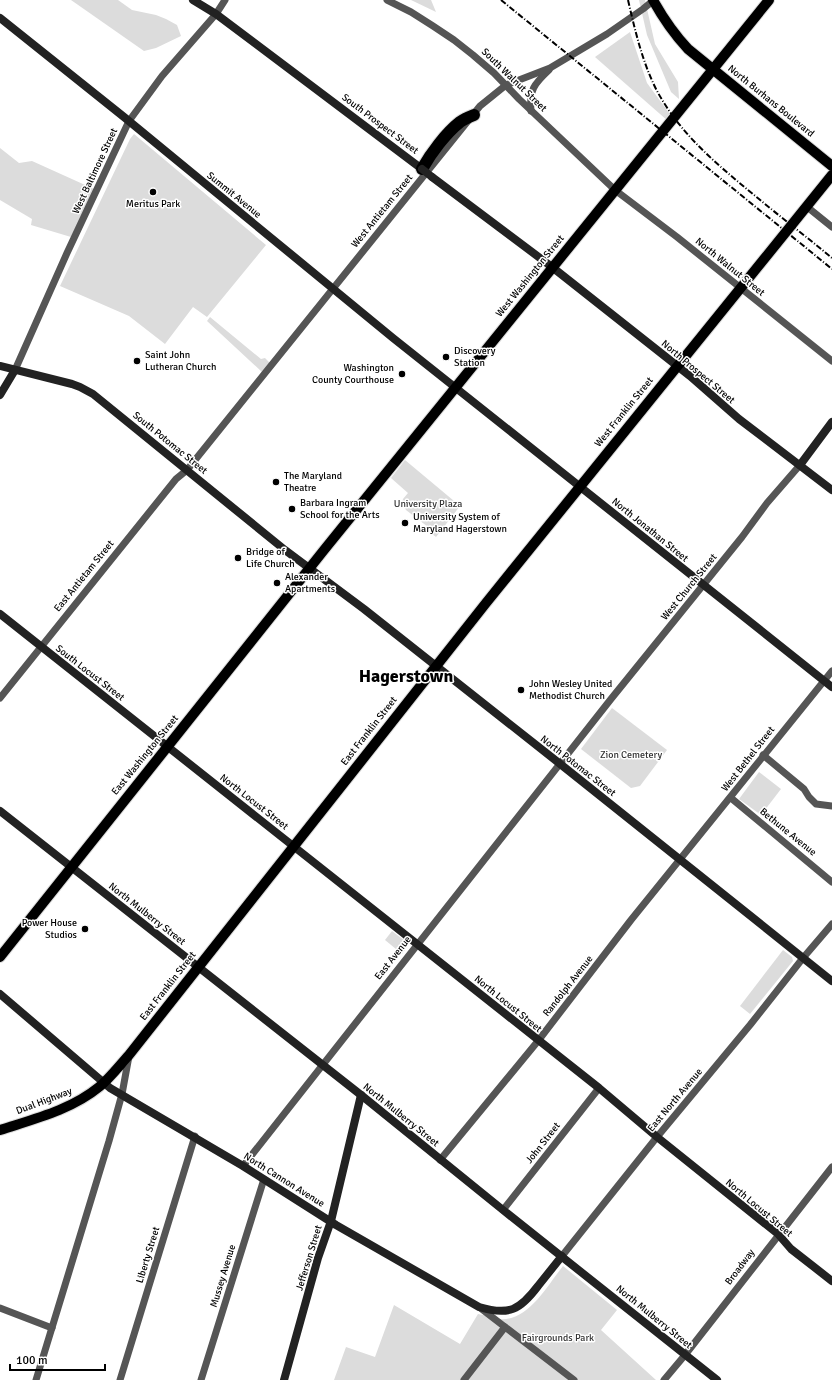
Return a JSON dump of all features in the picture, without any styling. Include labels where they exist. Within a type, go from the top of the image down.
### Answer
[{"type":"highway","points":[[422,169],[428,158],[451,131],[460,122],[474,115]]},
{"type":"main road","name":"South Prospect Street","points":[[193,0],[216,14],[552,267]]},
{"type":"main road","name":"North Burhans Boulevard","points":[[654,0],[662,16],[673,32],[688,49],[832,166]]},
{"type":"main road","name":"West Washington Street","points":[[310,568],[769,0]]},
{"type":"main road","name":"Summit Avenue","points":[[0,18],[129,121],[455,388]]},
{"type":"main road","name":"West Franklin Street","points":[[436,666],[832,175]]},
{"type":"main road","name":"North Prospect Street","points":[[552,267],[677,366],[739,419],[832,490]]},
{"type":"main road","name":"South Potomac Street","points":[[0,366],[72,384],[86,390],[310,568]]},
{"type":"main road","points":[[0,395],[15,370]]},
{"type":"main road","name":"North Jonathan Street","points":[[455,388],[832,687]]},
{"type":"main road","name":"West Church Street","points":[[800,465],[832,422]]},
{"type":"main road","name":"North Potomac Street","points":[[310,568],[560,764],[832,981]]},
{"type":"main road","name":"East Washington Street","points":[[0,957],[310,568]]},
{"type":"main road","name":"South Locust Street","points":[[0,614],[168,747]]},
{"type":"main road","name":"East Franklin Street","points":[[129,1055],[436,666]]},
{"type":"main road","name":"North Locust Street","points":[[168,747],[599,1088],[657,1137],[778,1234],[791,1249],[832,1281]]},
{"type":"main road","name":"North Mulberry Street","points":[[0,811],[360,1095],[717,1380]]},
{"type":"main road","name":"North Cannon Avenue","points":[[0,994],[103,1083],[194,1136],[331,1221],[479,1307],[490,1310],[505,1311],[519,1307],[532,1296],[537,1287],[562,1256]]},
{"type":"main road","name":"Dual Highway","points":[[0,1130],[67,1107],[83,1098],[103,1083],[129,1055]]},
{"type":"main road","name":"Jefferson Street","points":[[284,1380],[318,1258],[331,1221],[360,1095]]},
{"type":"street","name":"West Baltimore Street","points":[[15,370],[67,253],[129,121],[162,76],[216,14],[225,0]]},
{"type":"street","name":"South Walnut Street","points":[[387,0],[411,12],[454,40],[489,69],[615,190]]},
{"type":"street","name":"West Antietam Street","points":[[188,470],[258,381],[482,105],[506,85],[550,68],[607,34],[644,9],[654,0]]},
{"type":"street","points":[[532,111],[531,94],[534,87],[550,68]]},
{"type":"street","name":"North Walnut Street","points":[[615,190],[677,237],[832,361]]},
{"type":"street","points":[[806,206],[832,227]]},
{"type":"street","name":"West Church Street","points":[[560,764],[767,503],[800,465]]},
{"type":"street","name":"East Antietam Street","points":[[0,698],[40,646],[176,479],[188,470]]},
{"type":"street","name":"West Bethel Street","points":[[680,859],[731,798],[763,755],[832,671]]},
{"type":"street","points":[[763,755],[804,789],[816,804],[832,806]]},
{"type":"street","name":"East Avenue","points":[[243,1166],[321,1065],[560,764]]},
{"type":"street","name":"Bethune Avenue","points":[[731,798],[832,882]]},
{"type":"street","name":"Randolph Avenue","points":[[440,1160],[538,1041],[680,859]]},
{"type":"street","name":"East North Avenue","points":[[562,1256],[657,1137],[832,924]]},
{"type":"street","name":"East Franklin Street","points":[[36,1380],[122,1094],[129,1055]]},
{"type":"street","name":"John Street","points":[[503,1210],[599,1088]]},
{"type":"street","name":"Liberty Street","points":[[120,1380],[194,1136]]},
{"type":"street","name":"Broadway","points":[[664,1380],[832,1166]]},
{"type":"street","name":"Mussey Avenue","points":[[201,1380],[264,1179]]},
{"type":"street","points":[[479,1307],[574,1380]]},
{"type":"street","points":[[0,1308],[52,1328]]},
{"type":"street","points":[[464,1380],[505,1327]]},
{"type":"green space","points":[[71,0],[118,0],[132,10],[156,15],[177,25],[181,36],[156,48],[144,51]]},
{"type":"green space","points":[[411,0],[431,0],[436,12]]},
{"type":"green space","points":[[639,0],[645,0],[655,44],[678,82],[679,99],[671,92],[647,35]]},
{"type":"green space","points":[[630,32],[647,83],[672,117],[668,121],[595,57]]},
{"type":"green space","name":"Meritus Park","points":[[134,134],[266,245],[207,317],[193,307],[165,344],[129,316],[60,286],[130,139]]},
{"type":"green space","points":[[0,148],[19,163],[32,161],[94,189],[71,237],[31,225],[32,219],[0,200]]},
{"type":"green space","points":[[210,317],[261,359],[265,358],[270,363],[262,372],[207,321]]},
{"type":"green space","name":"University Plaza","points":[[405,460],[460,506],[436,537],[431,533],[432,530],[406,510],[402,503],[403,499],[408,493],[391,478]]},
{"type":"green space","name":"Zion Cemetery","points":[[612,708],[667,750],[640,786],[631,788],[581,749]]},
{"type":"green space","points":[[759,772],[781,789],[761,815],[739,799]]},
{"type":"green space","points":[[392,931],[409,944],[402,954],[385,940]]},
{"type":"green space","points":[[783,950],[792,957],[793,961],[750,1014],[740,1006]]},
{"type":"green space","name":"Fairgrounds Park","points":[[563,1266],[617,1310],[601,1330],[656,1380],[334,1380],[346,1347],[375,1357],[394,1305],[460,1344],[478,1314],[499,1319],[509,1318],[519,1315],[528,1309]]},
{"type":"railway","points":[[501,0],[832,269]]},
{"type":"railway","points":[[628,0],[639,45],[651,78],[666,106],[677,121],[689,136],[730,175],[832,258]]},
{"type":"place","name":"Meritus Park","points":[[153,192]]},
{"type":"place","name":"Discovery Station","points":[[446,357]]},
{"type":"place","name":"Saint John Lutheran Church","points":[[137,361]]},
{"type":"place","name":"Washington County Courthouse","points":[[402,374]]},
{"type":"place","name":"The Maryland Theatre","points":[[276,482]]},
{"type":"place","name":"Barbara Ingram School for the Arts","points":[[292,509]]},
{"type":"place","name":"University System of Maryland Hagerstown","points":[[405,523]]},
{"type":"place","name":"Bridge of Life Church","points":[[238,558]]},
{"type":"place","name":"Alexander Apartments","points":[[277,583]]},
{"type":"place","name":"John Wesley United Methodist Church","points":[[521,690]]},
{"type":"place","name":"Power House Studios","points":[[85,929]]},
{"type":"district","name":"Hagerstown","points":[[406,676]]}]
